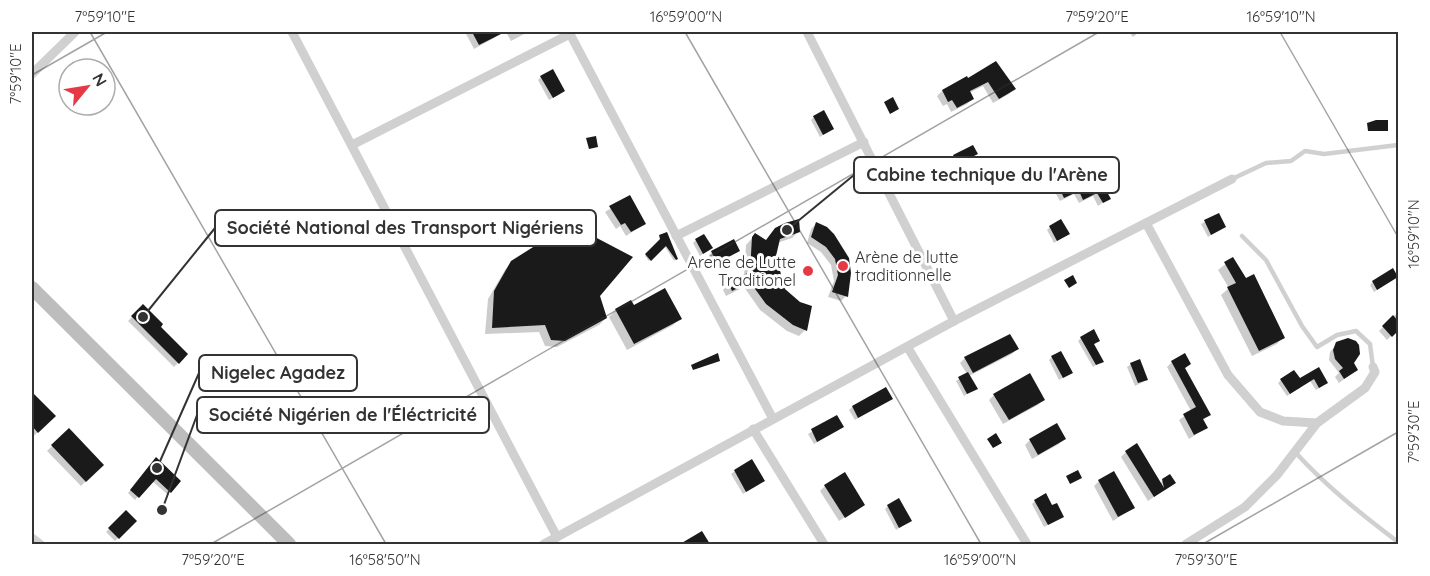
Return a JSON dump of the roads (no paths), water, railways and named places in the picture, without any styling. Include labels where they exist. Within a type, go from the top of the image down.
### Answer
[{"type":"main road","points":[[32,288],[289,544]]},
{"type":"street","points":[[32,74],[75,32]]},
{"type":"street","points":[[292,32],[557,537]]},
{"type":"street","points":[[807,32],[954,321]]},
{"type":"street","points":[[352,145],[569,33],[773,419]]},
{"type":"street","points":[[676,236],[864,142]]},
{"type":"street","points":[[544,544],[954,321],[1232,179]]},
{"type":"street","points":[[1146,223],[1228,375],[1260,412],[1283,422],[1317,423]]},
{"type":"street","points":[[908,348],[1027,544]]},
{"type":"street","points":[[1186,544],[1245,507],[1277,475],[1317,423],[1365,388],[1376,372],[1373,367]]},
{"type":"street","points":[[753,429],[824,544]]},
{"type":"street","points":[[32,538],[40,544]]},
{"type":"lane","points":[[1232,179],[1266,163],[1291,161],[1305,151],[1324,154],[1398,145]]},
{"type":"lane","points":[[1242,236],[1266,260],[1302,326],[1317,347],[1337,335],[1356,331],[1370,344],[1373,367]]},
{"type":"lane","points":[[1295,452],[1348,504],[1398,542]]},
{"type":"place","name":"Cabine technique du l'Arène","points":[[787,230]]},
{"type":"place","name":"Arène de lutte traditionnelle","points":[[843,266]]},
{"type":"place","name":"Arene de Lutte Traditionel","points":[[808,271]]},
{"type":"place","name":"Société National des Transport Nigériens","points":[[143,317]]},
{"type":"place","name":"Nigelec Agadez","points":[[157,468]]},
{"type":"place","name":"Société Nigérien de l'Éléctricité","points":[[162,510]]}]
